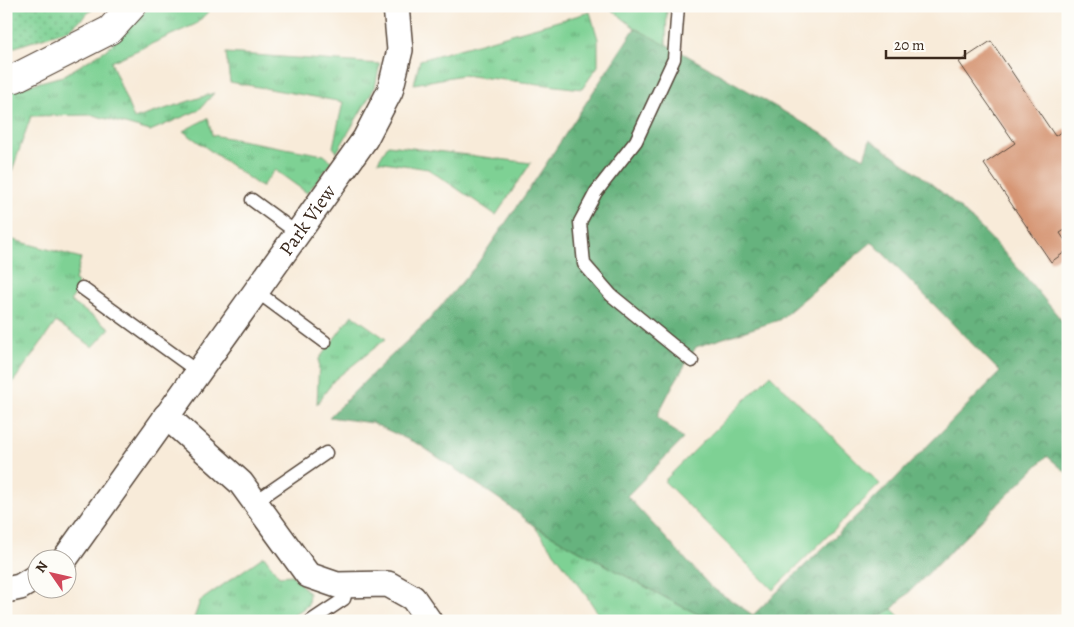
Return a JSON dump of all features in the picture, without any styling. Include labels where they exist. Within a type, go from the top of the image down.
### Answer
[{"type":"street","points":[[6,78],[15,78],[110,30],[132,6]]},
{"type":"street","name":"Park View","points":[[71,550],[365,139],[390,91],[400,50],[396,6]]},
{"type":"street","points":[[166,416],[241,483],[308,576],[337,585],[388,584],[413,598],[429,621]]},
{"type":"street","points":[[6,590],[20,587],[28,582]]},
{"type":"lane","points":[[678,6],[674,59],[636,141],[596,192],[580,222],[584,264],[611,295],[692,362]]},
{"type":"lane","points":[[252,200],[297,233]]},
{"type":"lane","points":[[82,288],[198,372]]},
{"type":"lane","points":[[256,290],[325,342]]},
{"type":"lane","points":[[255,502],[326,453]]},
{"type":"lane","points":[[311,621],[344,599],[348,585]]},
{"type":"green space","points":[[6,6],[96,6],[70,29],[6,50]]},
{"type":"green space","points":[[150,6],[214,6],[196,24],[111,62],[134,119],[214,93],[199,110],[150,131],[93,115],[31,116],[12,171],[6,170],[6,91],[63,76],[107,49]]},
{"type":"green space","points":[[607,6],[667,6],[666,45],[635,28]]},
{"type":"green space","points":[[590,12],[598,39],[598,66],[582,89],[462,75],[414,84],[420,60]]},
{"type":"green space","points":[[635,28],[681,52],[864,158],[870,140],[918,174],[978,225],[1031,283],[1068,328],[1068,474],[1047,456],[892,609],[870,621],[713,621],[679,605],[534,526],[505,503],[420,445],[372,423],[329,417],[427,322],[475,267],[536,179]],"holes":[[[872,242],[1000,372],[893,481],[753,615],[711,587],[627,496],[683,439],[657,416],[696,347],[779,320]]]},
{"type":"green space","points":[[226,53],[380,64],[375,87],[337,152],[333,147],[343,102],[230,82]]},
{"type":"green space","points":[[208,118],[212,135],[324,155],[332,162],[307,193],[275,170],[261,187],[183,131]]},
{"type":"green space","points":[[388,145],[531,163],[496,215],[428,169],[378,161]]},
{"type":"green space","points":[[6,238],[81,258],[75,280],[79,289],[70,301],[110,328],[93,347],[56,322],[6,392]]},
{"type":"green space","points":[[352,315],[386,339],[334,380],[317,404],[319,359]]},
{"type":"green space","points":[[770,375],[880,484],[773,590],[664,481]]},
{"type":"green space","points":[[534,526],[679,605],[713,621],[603,621],[582,589]]},
{"type":"green space","points":[[264,556],[279,576],[292,575],[309,593],[308,605],[286,621],[193,621],[200,601]]},
{"type":"green space","points":[[892,609],[904,621],[870,621]]},
{"type":"building","points":[[991,41],[1055,136],[1068,127],[1068,228],[1060,233],[1068,245],[1068,250],[1051,262],[984,164],[1015,143],[959,62]]}]
